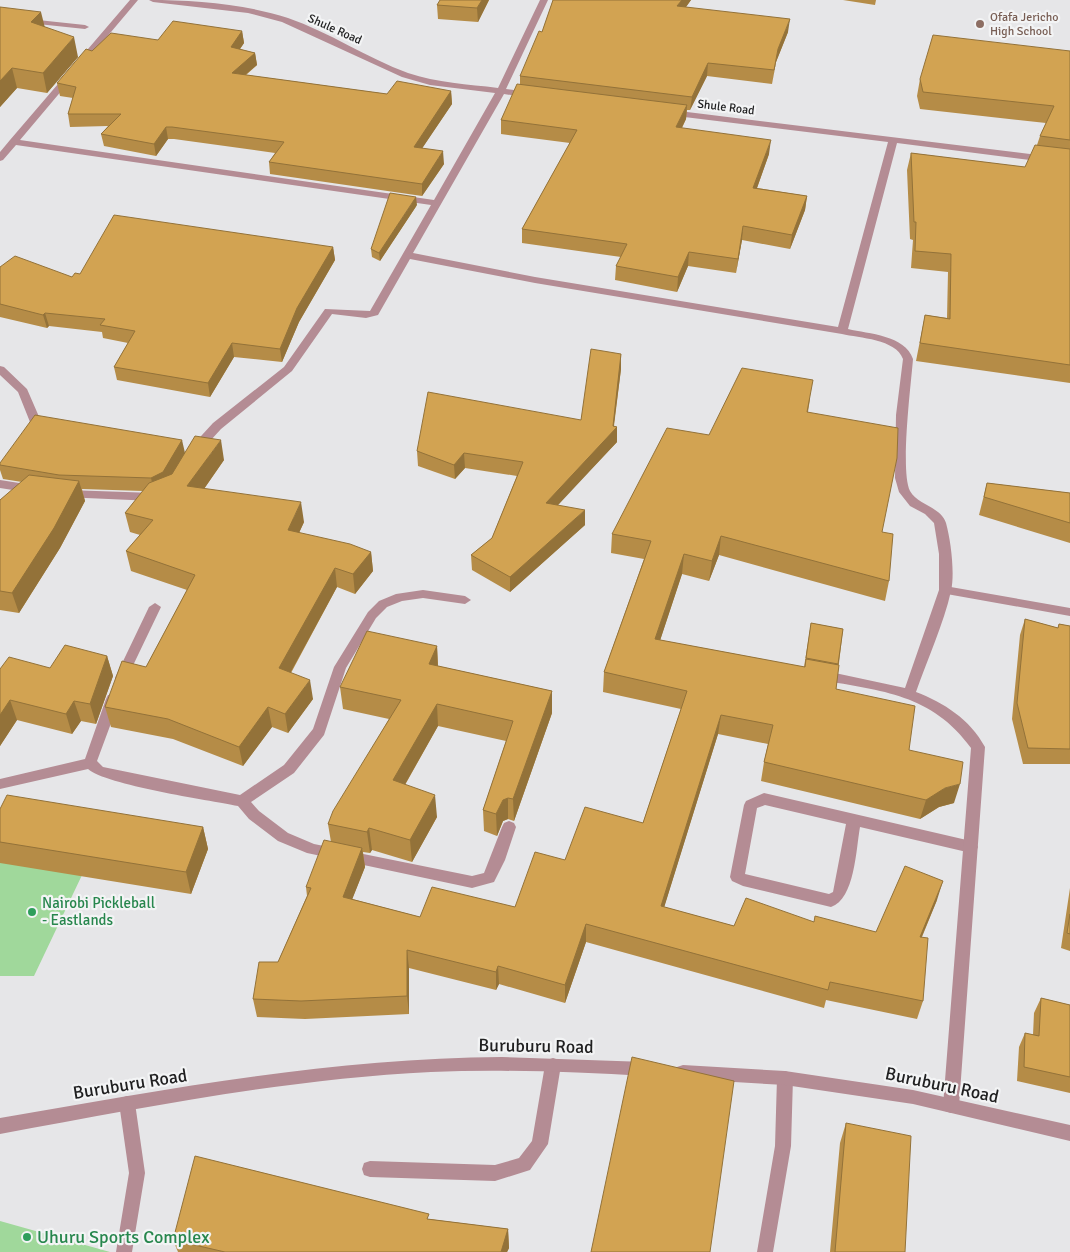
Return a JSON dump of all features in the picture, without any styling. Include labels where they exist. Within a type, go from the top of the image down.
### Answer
[{"type":"street","points":[[0,158],[134,0]]},
{"type":"street","name":"Shule Road","points":[[153,0],[239,10],[285,20],[405,75],[430,82],[540,96]]},
{"type":"street","points":[[191,456],[217,426],[288,369],[329,311],[366,315],[374,313],[501,91],[544,0]]},
{"type":"street","points":[[0,18],[85,27]]},
{"type":"street","name":"Shule Road","points":[[658,111],[1070,162]]},
{"type":"street","points":[[842,331],[893,141]]},
{"type":"street","points":[[13,142],[436,204]]},
{"type":"street","points":[[407,255],[535,280],[842,331],[892,342],[906,353],[908,359],[902,416],[901,478],[905,492],[914,503],[929,511],[940,522],[945,554],[945,590],[909,694]]},
{"type":"street","points":[[0,369],[23,391],[34,419]]},
{"type":"street","points":[[0,484],[50,492],[156,497],[166,494]]},
{"type":"street","points":[[945,590],[1070,612]]},
{"type":"street","points":[[242,801],[289,769],[319,731],[340,667],[372,615],[383,604],[400,597],[423,594],[465,600]]},
{"type":"street","points":[[90,763],[126,663],[154,607]]},
{"type":"street","points":[[802,672],[909,694],[925,700],[946,712],[967,729],[978,747],[951,1106]]},
{"type":"street","points":[[90,763],[99,771],[122,777],[242,801],[254,815],[283,837],[312,849],[472,882],[489,878],[498,860],[509,827]]},
{"type":"street","points":[[0,784],[90,763]]},
{"type":"street","points":[[854,819],[842,887],[838,896],[831,901],[738,877],[751,805],[757,800],[764,799],[854,819],[971,847]]},
{"type":"street","name":"Buruburu Road","points":[[0,1126],[127,1103],[360,1070],[490,1064],[553,1065],[785,1078],[913,1097],[1070,1134]]},
{"type":"street","points":[[370,1168],[494,1173],[524,1164],[540,1144],[553,1065]]},
{"type":"street","points":[[765,1252],[783,1146],[785,1078]]},
{"type":"street","points":[[124,1252],[137,1173],[127,1103]]},
{"type":"green space","name":"Nairobi Pickleball - Eastlands","points":[[102,833],[34,976],[0,976],[0,848]]},
{"type":"green space","name":"Uhuru Sports Complex","points":[[0,1221],[110,1252],[0,1252]]},
{"type":"building","points":[[440,0],[482,0],[477,8],[437,5]]},
{"type":"building","points":[[553,0],[682,0],[677,6],[790,19],[778,49],[774,70],[708,63],[692,97],[520,76],[539,31],[542,32]]},
{"type":"building","points":[[0,7],[41,12],[31,22],[74,37],[43,73],[12,68],[0,81]]},
{"type":"building","points":[[173,21],[242,31],[231,47],[255,53],[232,73],[387,94],[397,81],[451,91],[414,147],[443,151],[422,184],[269,162],[284,142],[166,127],[154,144],[101,134],[121,114],[68,114],[76,87],[57,83],[86,49],[92,51],[111,33],[158,40]]},
{"type":"building","points":[[933,35],[1070,51],[1070,140],[1040,136],[1054,106],[923,92],[920,79]]},
{"type":"building","points":[[517,84],[687,105],[676,127],[771,140],[753,188],[807,196],[792,235],[743,226],[738,259],[689,252],[678,277],[616,266],[627,244],[522,229],[577,130],[501,120]]},
{"type":"building","points":[[1035,145],[1070,149],[1070,365],[920,343],[925,315],[950,319],[951,254],[915,251],[916,222],[914,222],[911,153],[1025,167]]},
{"type":"building","points":[[390,193],[416,197],[379,253],[371,249]]},
{"type":"building","points":[[114,215],[333,247],[297,308],[280,349],[232,343],[208,383],[114,367],[135,331],[100,325],[105,319],[45,313],[43,315],[0,304],[0,267],[15,256],[72,277],[75,273],[80,274]]},
{"type":"building","points":[[591,349],[621,354],[613,426],[617,427],[546,503],[585,510],[510,577],[471,555],[492,538],[523,462],[464,453],[454,465],[417,451],[428,392],[581,420]]},
{"type":"building","points":[[742,368],[813,380],[807,412],[898,428],[897,458],[882,532],[893,534],[889,581],[721,536],[712,561],[684,554],[655,639],[805,667],[806,659],[839,665],[836,689],[915,706],[909,750],[963,762],[960,784],[945,788],[926,800],[764,762],[773,725],[721,715],[661,906],[734,926],[746,898],[814,922],[815,916],[876,932],[905,866],[943,881],[920,937],[928,938],[923,1001],[830,982],[828,990],[586,924],[565,985],[498,966],[496,972],[407,950],[407,996],[301,1001],[253,999],[259,962],[278,962],[311,888],[306,887],[324,840],[362,848],[343,897],[420,917],[432,887],[515,907],[535,852],[565,860],[585,807],[643,823],[687,691],[604,672],[651,541],[612,534],[667,428],[709,435]]},
{"type":"building","points":[[35,415],[182,440],[163,472],[151,478],[59,475],[0,465]]},
{"type":"building","points":[[195,436],[221,440],[187,486],[301,502],[288,530],[350,544],[371,552],[353,574],[335,568],[279,668],[310,680],[285,714],[268,707],[239,747],[168,719],[105,707],[122,661],[146,667],[195,575],[126,551],[153,520],[125,513],[149,483],[172,474]]},
{"type":"building","points":[[29,475],[79,481],[54,528],[12,593],[0,591],[0,500]]},
{"type":"building","points":[[987,483],[1070,493],[1070,523],[984,497]]},
{"type":"building","points":[[1025,619],[1058,628],[1059,624],[1070,626],[1070,749],[1028,748],[1017,703]]},
{"type":"building","points":[[811,623],[843,629],[838,664],[806,658]]},
{"type":"building","points":[[367,631],[437,646],[429,664],[552,691],[513,799],[503,800],[496,814],[483,810],[513,721],[437,704],[393,780],[435,795],[410,840],[369,828],[367,832],[328,824],[333,811],[401,700],[340,687]]},
{"type":"building","points":[[65,645],[107,656],[90,704],[74,701],[66,714],[10,700],[0,715],[0,669],[9,657],[50,668]]},
{"type":"building","points":[[7,795],[203,827],[186,872],[0,842],[0,809]]},
{"type":"building","points":[[1070,914],[1070,934],[1067,933]]},
{"type":"building","points":[[1041,998],[1070,1005],[1070,1077],[1024,1067],[1025,1033],[1039,1036]]},
{"type":"building","points":[[632,1057],[734,1081],[710,1252],[591,1252]]},
{"type":"building","points":[[846,1123],[911,1136],[905,1252],[835,1252]]},
{"type":"building","points":[[195,1156],[429,1214],[427,1219],[508,1229],[501,1252],[225,1252],[173,1240]]},
{"type":"place","name":"Ofafa Jericho High School","points":[[980,24]]},
{"type":"place","name":"Nairobi Pickleball - Eastlands","points":[[32,912]]},
{"type":"place","name":"Uhuru Sports Complex","points":[[27,1237]]}]
